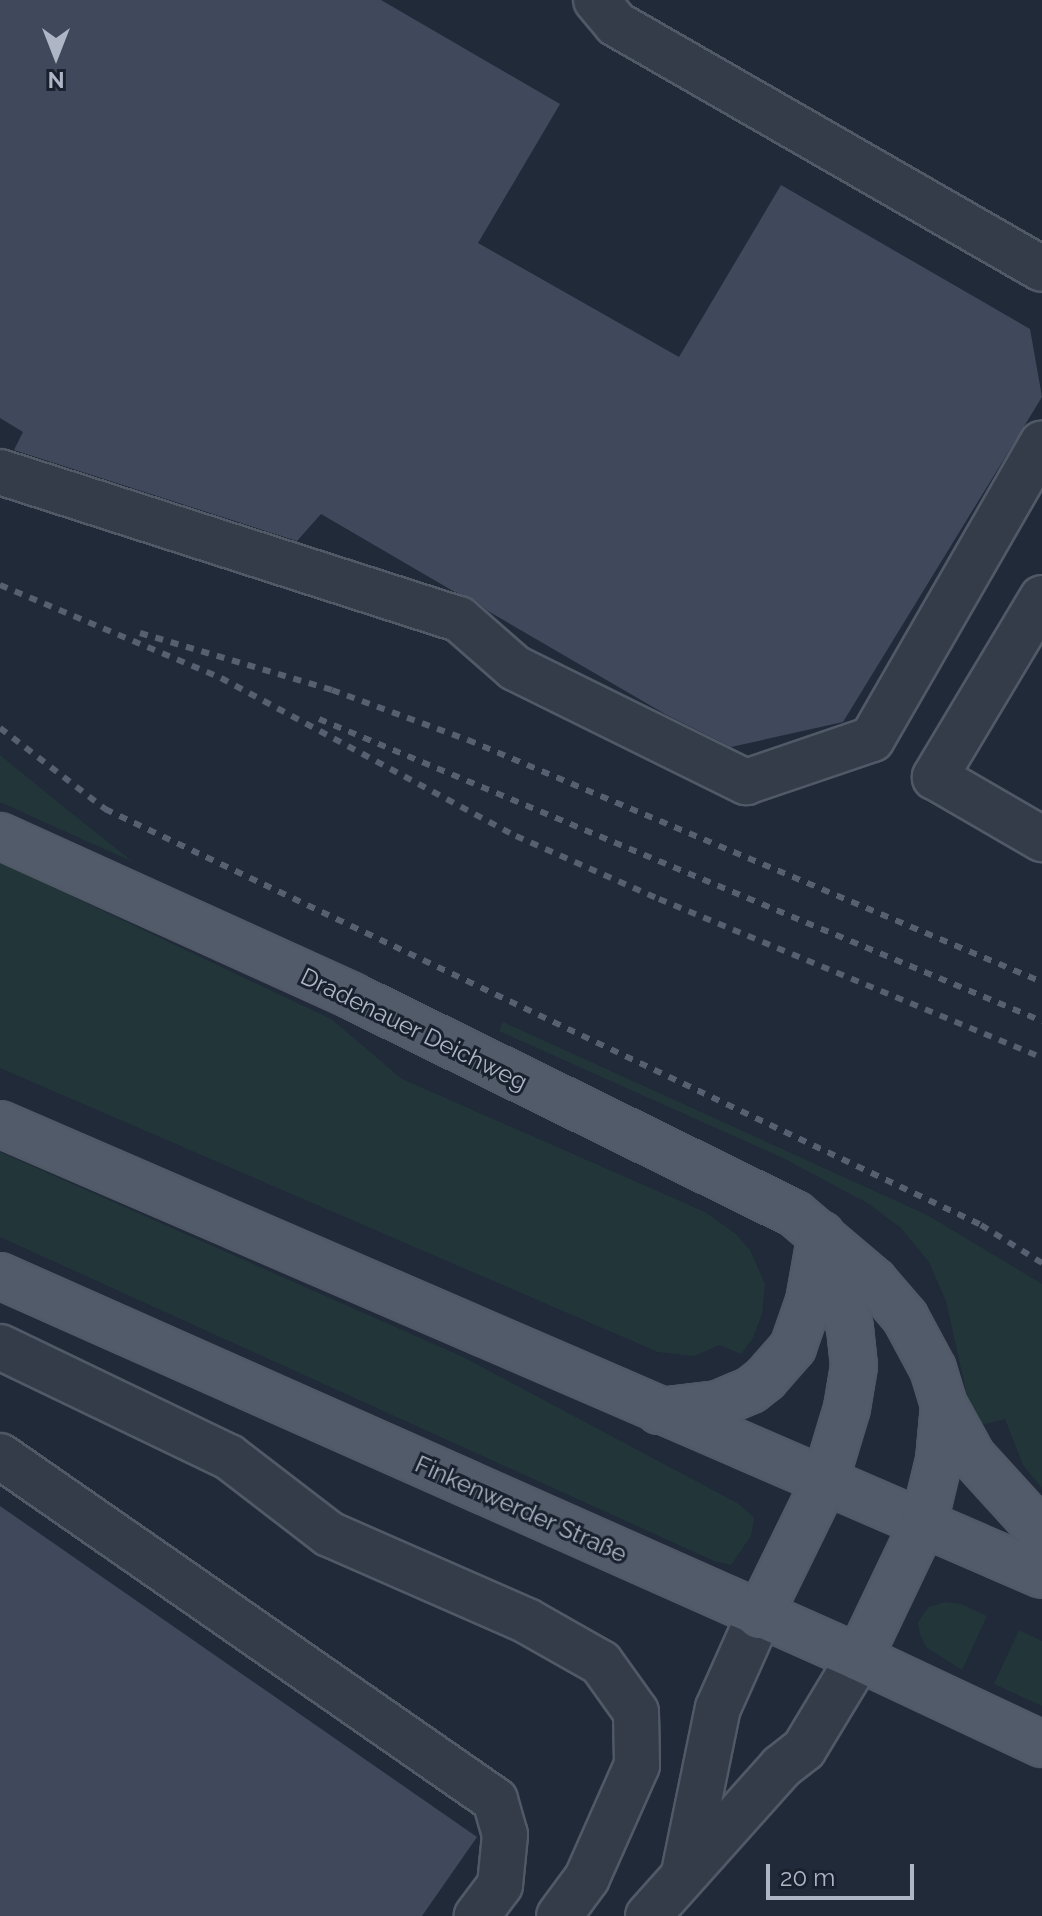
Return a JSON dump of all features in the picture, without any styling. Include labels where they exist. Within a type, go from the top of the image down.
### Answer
[{"type":"main road","name":"Dradenauer Deichweg","points":[[0,836],[352,996],[536,1089],[761,1196],[821,1234],[874,1281],[905,1317],[933,1369],[944,1405],[972,1456],[1042,1533]]},
{"type":"main road","points":[[0,1124],[657,1411],[924,1522],[1042,1575]]},
{"type":"main road","points":[[657,1411],[718,1404],[751,1390],[765,1379],[793,1347],[809,1301],[821,1234]]},
{"type":"main road","points":[[759,1616],[825,1481],[847,1408],[854,1366],[850,1328],[821,1234]]},
{"type":"main road","name":"Finkenwerder Straße","points":[[0,1276],[859,1658],[1042,1744]]},
{"type":"main road","name":"Dradenauer Deichweg","points":[[859,1658],[924,1522],[939,1460],[944,1405]]},
{"type":"street","points":[[596,0],[616,24],[1042,269]]},
{"type":"street","points":[[0,472],[459,619],[515,668],[746,782],[872,739],[1042,443]]},
{"type":"street","points":[[1042,598],[935,777],[1042,839]]},
{"type":"street","points":[[0,1347],[229,1457],[329,1534],[527,1621],[601,1663],[636,1712],[637,1765],[587,1878],[559,1916]]},
{"type":"street","points":[[0,1456],[495,1800],[505,1835],[500,1885],[477,1916]]},
{"type":"street","points":[[684,1873],[718,1708],[759,1616]]},
{"type":"street","points":[[648,1916],[781,1767],[804,1749],[859,1658]]},
{"type":"green space","points":[[0,755],[55,800],[133,862],[0,802]]},
{"type":"green space","points":[[0,862],[331,1019],[402,1079],[705,1212],[736,1234],[750,1250],[765,1284],[762,1314],[753,1338],[741,1354],[719,1345],[694,1356],[658,1352],[0,1068]]},
{"type":"green space","points":[[503,1022],[927,1215],[1042,1284],[1042,1488],[1023,1465],[1005,1419],[981,1425],[968,1400],[946,1301],[929,1262],[901,1228],[869,1204],[783,1158],[499,1031]]},
{"type":"green space","points":[[0,1152],[463,1357],[739,1504],[754,1518],[751,1536],[731,1565],[714,1561],[0,1237]]},
{"type":"green space","points":[[945,1602],[961,1604],[987,1616],[962,1670],[926,1647],[920,1634],[918,1623],[929,1607]]},
{"type":"green space","points":[[1019,1630],[1042,1641],[1042,1706],[994,1684]]},
{"type":"building","points":[[0,0],[381,0],[560,104],[478,243],[679,357],[781,185],[1030,329],[1042,397],[843,722],[731,747],[665,714],[488,611],[475,600],[453,591],[321,514],[297,541],[14,450],[23,432],[0,418]]},
{"type":"building","points":[[0,1506],[477,1837],[422,1916],[0,1916]]},
{"type":"railway","points":[[0,585],[221,678],[516,836],[659,899],[1042,1058]]},
{"type":"railway","points":[[140,633],[332,690],[468,740],[1042,982]]},
{"type":"railway","points":[[319,719],[1042,1021]]},
{"type":"railway","points":[[0,728],[105,809],[981,1225],[1042,1263]]}]
